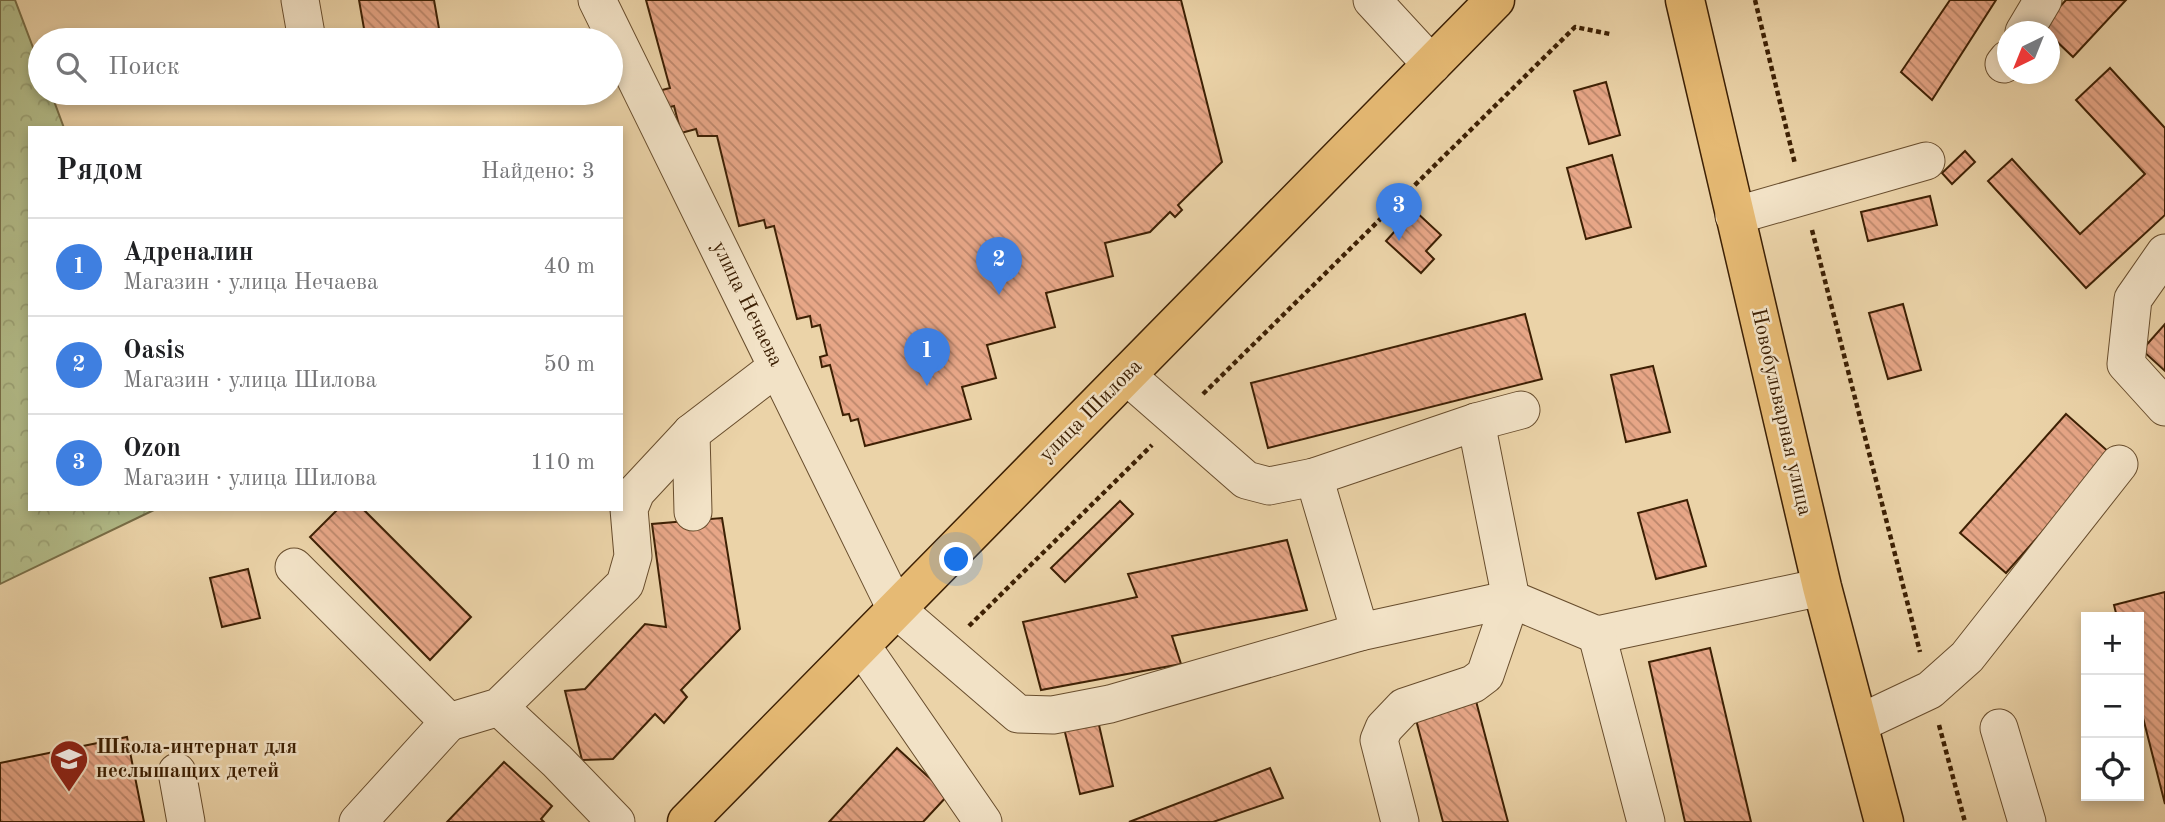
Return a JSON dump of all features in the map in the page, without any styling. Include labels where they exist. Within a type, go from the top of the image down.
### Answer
[{"type":"main road","name":"улица Шилова","points":[[687,822],[1495,0]]},
{"type":"main road","name":"Новобульварная улица","points":[[1685,0],[1822,587],[1884,822]]},
{"type":"street","points":[[300,0],[305,28]]},
{"type":"street","points":[[1372,0],[1432,65]]},
{"type":"street","points":[[2031,21],[2043,0]]},
{"type":"street","name":"улица Нечаева","points":[[623,61],[778,367],[896,609]]},
{"type":"street","points":[[1734,216],[1926,161]]},
{"type":"street","points":[[2165,253],[2133,299],[2126,364],[2165,407]]},
{"type":"street","points":[[358,822],[449,722],[499,707],[625,584],[633,556],[629,509],[636,492],[691,433],[778,367]]},
{"type":"street","points":[[1126,375],[1246,480],[1269,486],[1314,477],[1476,422],[1521,411]]},
{"type":"street","points":[[1400,822],[1379,740],[1384,728],[1404,707],[1473,684],[1485,675],[1511,599],[1476,422]]},
{"type":"street","points":[[691,433],[692,512]]},
{"type":"street","points":[[1858,724],[1930,690],[1967,657],[2119,464]]},
{"type":"street","points":[[1314,477],[1360,632]]},
{"type":"street","points":[[294,567],[449,722]]},
{"type":"street","points":[[896,609],[1018,714],[1053,715],[1110,704],[1360,632],[1511,599],[1597,635],[1822,587]]},
{"type":"street","points":[[1597,635],[1646,822]]},
{"type":"street","points":[[861,645],[983,822]]},
{"type":"street","points":[[499,707],[557,761],[616,822]]},
{"type":"street","points":[[1999,728],[2026,822]]},
{"type":"street","points":[[177,772],[186,822]]},
{"type":"path","points":[[1755,0],[1965,822]]},
{"type":"path","points":[[944,650],[1576,27],[1610,34]]},
{"type":"green space","points":[[0,0],[15,0],[28,34],[28,105],[55,105],[63,126],[28,126],[28,511],[152,511],[0,584]]},
{"type":"building","points":[[359,0],[434,0],[439,28],[364,28]]},
{"type":"building","points":[[646,0],[1181,0],[1222,162],[1178,205],[1182,210],[1175,217],[1170,212],[1150,232],[1105,243],[1113,276],[1046,293],[1055,327],[987,345],[996,378],[962,387],[971,419],[865,446],[858,419],[851,421],[849,414],[843,415],[830,365],[822,367],[820,357],[827,355],[820,325],[812,327],[810,316],[797,319],[774,226],[766,228],[764,220],[739,226],[717,136],[698,136],[696,129],[681,133],[674,106],[666,108],[662,90],[670,88]]},
{"type":"building","points":[[1950,0],[1996,0],[1932,100],[1901,72]]},
{"type":"building","points":[[2066,0],[2126,0],[2073,57],[2060,45],[2060,21],[2047,21]]},
{"type":"building","points":[[2110,68],[2165,128],[2165,215],[2086,288],[1988,181],[2012,159],[2080,234],[2145,174],[2076,100]]},
{"type":"building","points":[[1606,82],[1620,135],[1589,144],[1574,91]]},
{"type":"building","points":[[1965,151],[1975,162],[1952,184],[1942,173]]},
{"type":"building","points":[[1612,155],[1631,227],[1586,239],[1567,168]]},
{"type":"building","points":[[1930,196],[1937,225],[1868,241],[1861,212]]},
{"type":"building","points":[[1414,210],[1441,235],[1426,251],[1434,259],[1421,273],[1386,241]]},
{"type":"building","points":[[1903,304],[1921,370],[1888,379],[1869,313]]},
{"type":"building","points":[[1525,314],[1542,379],[1268,448],[1251,383]]},
{"type":"building","points":[[2165,324],[2165,371],[2142,350]]},
{"type":"building","points":[[1653,366],[1670,432],[1626,442],[1611,375]]},
{"type":"building","points":[[2066,414],[2111,454],[2006,573],[1960,533]]},
{"type":"building","points":[[1687,500],[1706,566],[1656,579],[1638,513]]},
{"type":"building","points":[[1120,501],[1133,514],[1065,582],[1051,568]]},
{"type":"building","points":[[336,511],[365,511],[471,617],[430,660],[310,537]]},
{"type":"building","points":[[722,518],[740,629],[681,690],[687,697],[664,723],[655,714],[613,759],[582,760],[565,691],[585,689],[645,624],[666,627],[652,524]]},
{"type":"building","points":[[1287,540],[1307,610],[1172,636],[1181,664],[1041,690],[1023,622],[1137,597],[1128,574]]},
{"type":"building","points":[[248,569],[260,618],[222,627],[210,578]]},
{"type":"building","points":[[2165,592],[2165,804],[2144,722],[2144,612],[2116,612],[2114,605]]},
{"type":"building","points":[[1710,648],[1751,822],[1685,822],[1649,662]]},
{"type":"building","points":[[1476,701],[1508,822],[1443,822],[1415,716]]},
{"type":"building","points":[[1096,712],[1113,786],[1080,794],[1062,720]]},
{"type":"building","name":"Школа-интернат для неслышащих детей","points":[[127,737],[144,822],[0,822],[0,763]]},
{"type":"building","points":[[897,748],[948,795],[923,822],[829,822]]},
{"type":"building","points":[[504,762],[552,806],[541,819],[544,822],[447,822]]},
{"type":"building","points":[[1270,768],[1283,798],[1213,822],[1129,822]]},
{"type":"place","name":"Ozon","points":[[1399,241]]},
{"type":"place","name":"Oasis","points":[[999,295]]},
{"type":"place","name":"Адреналин","points":[[927,386]]},
{"type":"place","name":"Школа-интернат для неслышащих детей","points":[[69,793]]}]
